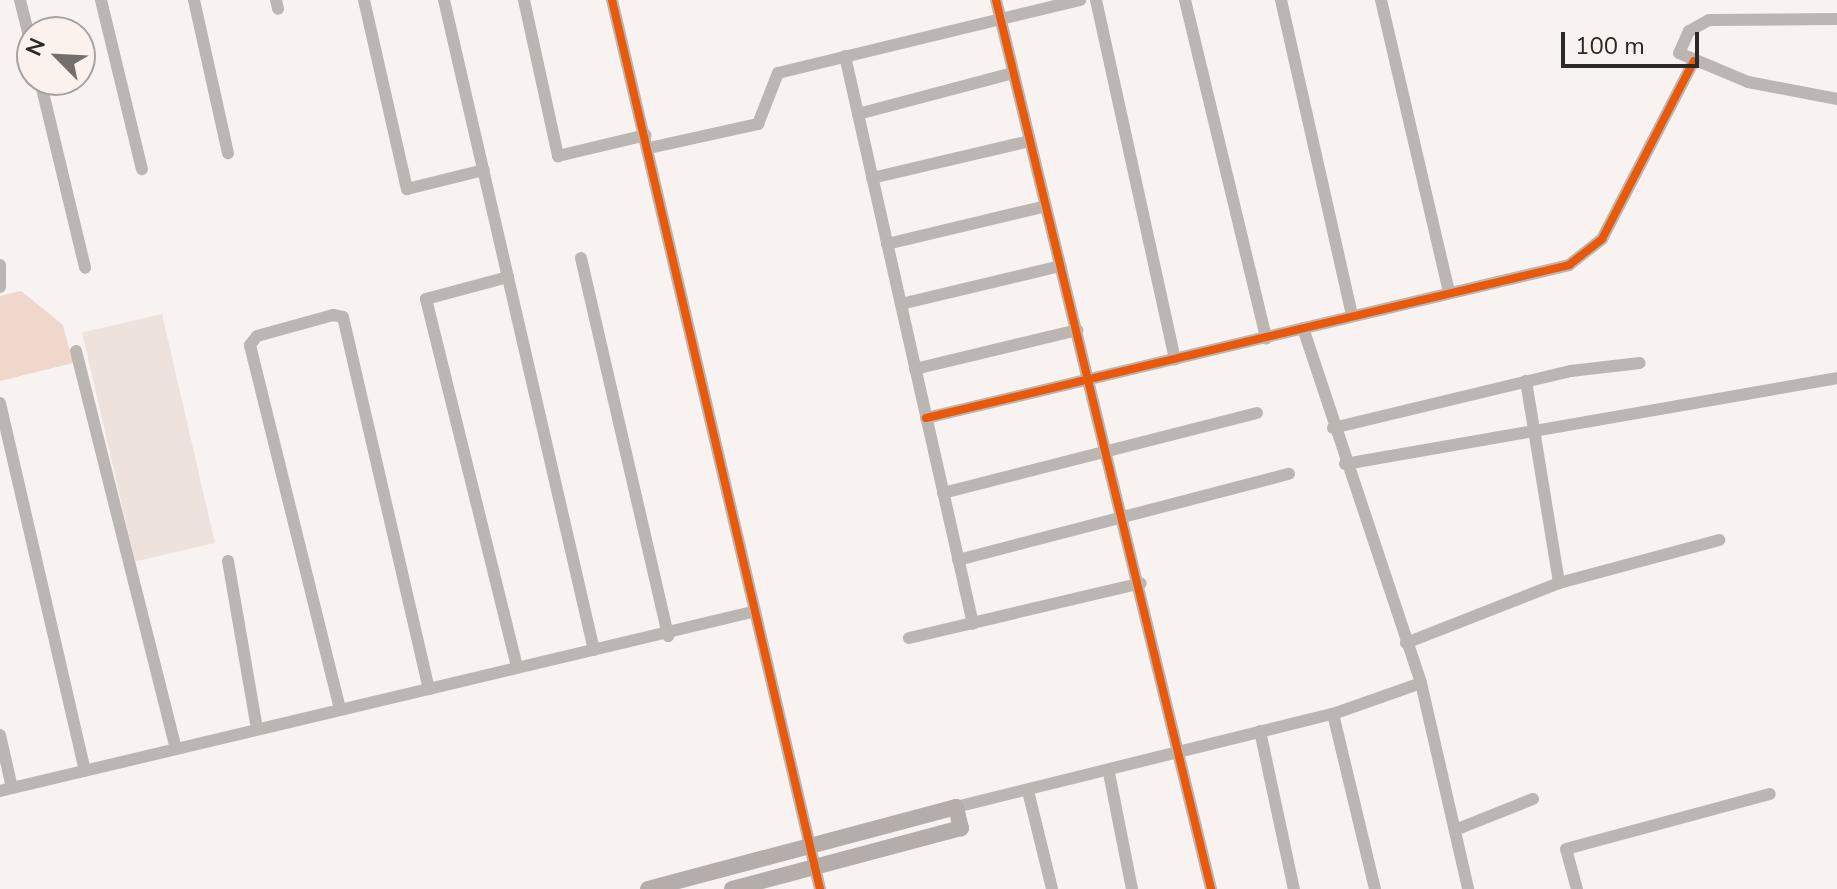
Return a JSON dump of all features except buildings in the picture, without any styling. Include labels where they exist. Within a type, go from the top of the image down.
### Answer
[{"type":"main road","points":[[648,889],[956,807],[961,828],[732,889]]},
{"type":"street","points":[[101,0],[142,169]]},
{"type":"street","points":[[194,0],[228,153]]},
{"type":"street","points":[[364,0],[407,189],[484,170]]},
{"type":"street","points":[[444,0],[594,650]]},
{"type":"street","points":[[524,0],[558,156],[758,124],[778,73],[1080,0]]},
{"type":"street","points":[[612,0],[807,848],[820,889]]},
{"type":"street","points":[[996,0],[1182,752],[1211,889]]},
{"type":"street","points":[[1096,0],[1175,359]]},
{"type":"street","points":[[1185,0],[1266,338]]},
{"type":"street","points":[[1281,0],[1352,315]]},
{"type":"street","points":[[1381,0],[1449,292]]},
{"type":"street","points":[[1837,19],[1709,20],[1681,43],[1679,53],[1748,82],[1837,99]]},
{"type":"street","points":[[845,56],[973,624]]},
{"type":"street","points":[[926,418],[1569,265],[1602,239],[1694,61]]},
{"type":"street","points":[[858,114],[1013,73]]},
{"type":"street","points":[[44,96],[85,268]]},
{"type":"street","points":[[872,178],[1030,141]]},
{"type":"street","points":[[887,244],[1046,206]]},
{"type":"street","points":[[581,258],[668,636]]},
{"type":"street","points":[[0,265],[0,287]]},
{"type":"street","points":[[901,304],[1061,266]]},
{"type":"street","points":[[508,277],[426,299],[517,667]]},
{"type":"street","points":[[340,709],[250,345],[257,336],[333,315],[343,317],[429,689]]},
{"type":"street","points":[[1303,328],[1333,428],[1421,683],[1468,889]]},
{"type":"street","points":[[915,369],[1077,330]]},
{"type":"street","points":[[76,351],[176,748]]},
{"type":"street","points":[[1333,428],[1526,381],[1640,363]]},
{"type":"street","points":[[1345,464],[1837,378]]},
{"type":"street","points":[[1526,381],[1559,583]]},
{"type":"street","points":[[0,403],[85,770]]},
{"type":"street","points":[[943,493],[1257,413]]},
{"type":"street","points":[[958,560],[1289,474]]},
{"type":"street","points":[[1406,643],[1559,583],[1719,540]]},
{"type":"street","points":[[228,561],[257,729]]},
{"type":"street","points":[[909,638],[1141,583]]},
{"type":"street","points":[[0,735],[6,790],[517,667],[668,636],[752,612]]},
{"type":"street","points":[[956,807],[1109,773],[1333,714],[1421,683]]},
{"type":"street","points":[[1333,714],[1375,889]]},
{"type":"street","points":[[1260,731],[1294,889]]},
{"type":"street","points":[[1109,773],[1132,889]]},
{"type":"street","points":[[1028,791],[1052,889]]},
{"type":"street","points":[[1577,889],[1566,849],[1770,794]]},
{"type":"street","points":[[1455,830],[1533,799]]},
{"type":"shaded area","points":[[21,291],[63,325],[73,363],[0,381],[0,296]]},
{"type":"shaded area","points":[[162,314],[215,543],[135,561],[82,332]]},
{"type":"cycle path","points":[[612,0],[820,889]]},
{"type":"cycle path","points":[[996,0],[1211,889]]},
{"type":"cycle path","points":[[926,418],[1569,265],[1602,239],[1694,61]]}]
